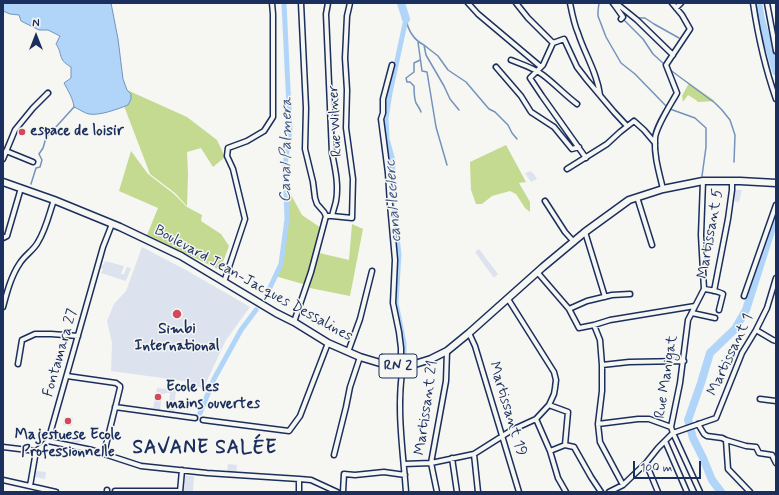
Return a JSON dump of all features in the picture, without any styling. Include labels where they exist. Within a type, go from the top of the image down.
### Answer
[{"type":"main road","name":"Boulevard Jean-Jacques Dessalines","points":[[3,182],[54,200],[120,227],[181,256],[328,343],[360,357],[380,363],[402,366],[416,364],[431,359],[447,351],[585,232],[629,200],[663,188],[703,181],[776,183]]},
{"type":"street","points":[[224,282],[245,219],[233,169],[227,156],[228,148],[247,141],[264,131],[273,117],[272,3]]},
{"type":"street","points":[[294,322],[311,272],[326,216],[317,204],[315,198],[313,182],[305,149],[306,108],[301,3]]},
{"type":"street","points":[[326,216],[332,216],[337,188],[335,164],[332,153],[326,14],[328,3]]},
{"type":"street","name":"Rue Wilner","points":[[332,216],[352,218],[353,179],[346,128],[347,90],[345,58],[347,16],[350,3]]},
{"type":"street","points":[[468,3],[569,99],[577,104]]},
{"type":"street","points":[[516,3],[528,18],[554,43]]},
{"type":"street","points":[[570,3],[577,33],[596,75],[600,95]]},
{"type":"street","points":[[613,3],[622,18]]},
{"type":"street","points":[[616,3],[635,18],[673,55]]},
{"type":"street","points":[[663,188],[655,156],[655,138],[659,125],[677,93],[666,65],[690,29],[672,3]]},
{"type":"street","points":[[676,8],[681,3]]},
{"type":"street","points":[[753,3],[761,50],[776,99]]},
{"type":"street","points":[[767,3],[776,51]]},
{"type":"street","points":[[586,158],[530,78],[543,65],[554,43],[564,39],[577,67],[586,80],[627,126]]},
{"type":"street","points":[[511,60],[539,69]]},
{"type":"street","points":[[392,65],[383,99],[383,113],[381,120],[388,173],[395,260],[393,302],[401,348],[402,366],[400,421],[406,492]]},
{"type":"street","points":[[496,67],[531,112],[554,127],[572,149],[579,147]]},
{"type":"street","points":[[3,159],[15,130],[33,108],[48,93]]},
{"type":"street","points":[[567,169],[608,144],[634,121],[655,143]]},
{"type":"street","points":[[6,151],[33,162]]},
{"type":"street","points":[[703,181],[702,235],[704,289],[722,293],[719,310]]},
{"type":"street","name":"Martissant 5","points":[[714,291],[728,220],[732,181]]},
{"type":"street","points":[[3,238],[7,236],[20,188]]},
{"type":"street","points":[[637,198],[652,245]]},
{"type":"street","points":[[3,307],[14,273],[21,262],[34,249],[44,231],[54,200]]},
{"type":"street","points":[[544,201],[565,232],[574,242]]},
{"type":"street","points":[[744,296],[776,205]]},
{"type":"street","name":"Fontamara 27","points":[[48,441],[102,247],[112,224]]},
{"type":"street","points":[[585,232],[605,297]]},
{"type":"street","points":[[348,352],[360,319],[372,271]]},
{"type":"street","points":[[538,272],[569,308],[580,328],[610,320],[695,306]]},
{"type":"street","name":"Martissant 1","points":[[673,433],[716,418],[742,354],[756,330],[766,308],[776,278]]},
{"type":"street","name":"Rue Manigat","points":[[609,492],[623,485],[646,463],[673,433],[671,427],[684,361],[685,337],[688,320],[704,289]]},
{"type":"street","points":[[569,308],[587,301],[612,295],[630,294]]},
{"type":"street","points":[[404,464],[431,463],[474,454],[512,430],[536,419],[549,405],[555,388],[556,380],[554,372],[508,299]]},
{"type":"street","points":[[692,313],[715,318]]},
{"type":"street","points":[[594,325],[600,340],[602,365],[602,391],[598,424],[600,442],[623,485]]},
{"type":"street","points":[[756,330],[776,341]]},
{"type":"street","name":"Martissant 19","points":[[469,333],[475,346],[519,492]]},
{"type":"street","points":[[18,364],[22,340],[35,334],[78,336]]},
{"type":"street","points":[[203,420],[289,431],[300,416],[328,343]]},
{"type":"street","name":"Martissant 21","points":[[437,492],[431,463],[446,381],[447,351]]},
{"type":"street","points":[[334,455],[350,387],[360,357]]},
{"type":"street","points":[[602,365],[629,362],[684,361]]},
{"type":"street","points":[[67,376],[119,384],[120,388],[104,453]]},
{"type":"street","points":[[760,399],[776,401]]},
{"type":"street","points":[[549,405],[568,412],[565,445]]},
{"type":"street","points":[[115,407],[195,418]]},
{"type":"street","points":[[536,419],[550,451],[558,478],[566,492]]},
{"type":"street","points":[[598,424],[644,419],[656,421],[671,427]]},
{"type":"street","points":[[698,424],[707,436],[722,438],[746,446],[756,447],[758,453],[772,454],[776,463]]},
{"type":"street","points":[[673,433],[700,492]]},
{"type":"street","points":[[726,440],[728,469],[750,492]]},
{"type":"street","points":[[30,486],[36,451],[48,441],[104,453],[142,466],[207,473],[311,480],[337,492]]},
{"type":"street","points":[[665,441],[687,492]]},
{"type":"street","points":[[550,451],[565,445],[574,447],[601,492]]},
{"type":"street","points":[[3,447],[36,451]]},
{"type":"street","points":[[474,454],[478,492]]},
{"type":"street","points":[[452,458],[457,492]]},
{"type":"street","points":[[646,463],[658,492]]},
{"type":"street","points":[[115,491],[180,491],[182,470]]},
{"type":"street","points":[[343,492],[344,474],[355,475],[384,472],[405,475]]},
{"type":"street","points":[[299,479],[299,492]]},
{"type":"street","points":[[3,480],[56,492]]},
{"type":"shaded area","points":[[531,171],[537,179],[531,182],[525,173]]},
{"type":"shaded area","points":[[733,190],[742,190],[739,202],[734,201],[735,199],[732,198]]},
{"type":"shaded area","name":"Simbi International","points":[[142,247],[186,270],[250,307],[226,340],[203,389],[184,381],[111,371],[112,343],[107,321],[114,304],[126,291]]},
{"type":"shaded area","points":[[479,249],[498,274],[494,278],[475,252]]},
{"type":"shaded area","points":[[105,261],[124,266],[121,274],[124,274],[127,267],[131,268],[126,281],[101,273],[103,269],[101,268],[102,265]]},
{"type":"shaded area","name":"Ecole les mains ouvertes","points":[[157,388],[176,390],[174,412],[168,410],[170,393],[162,394],[160,410],[153,409]]},
{"type":"shaded area","name":"Majestuese Ecole Professionnelle","points":[[64,417],[73,418],[72,426],[63,425]]},
{"type":"shaded area","points":[[73,434],[83,436],[81,442],[78,442],[76,445],[71,444]]},
{"type":"shaded area","points":[[228,464],[237,465],[236,474],[227,473]]},
{"type":"shaded area","points":[[36,471],[46,472],[45,479],[35,477]]},
{"type":"shaded area","points":[[184,476],[194,476],[193,492],[183,492]]},
{"type":"green space","points":[[689,83],[715,101],[698,102],[688,95],[683,102],[682,96]]},
{"type":"green space","points":[[127,90],[187,117],[217,140],[225,157],[213,167],[201,148],[187,152],[187,206],[175,193],[150,174],[124,106],[128,105],[131,94]]},
{"type":"green space","points":[[506,145],[526,182],[519,183],[530,202],[530,212],[525,208],[516,194],[510,191],[492,196],[482,204],[476,204],[471,190],[470,162]]},
{"type":"green space","points":[[131,151],[148,174],[174,194],[187,207],[202,215],[201,221],[221,234],[229,246],[220,270],[147,235],[158,208],[119,191]]},
{"type":"green space","points":[[289,191],[302,215],[321,228],[315,252],[349,260],[352,224],[363,229],[350,296],[310,288],[310,286],[275,276],[279,266]]},
{"type":"water","points":[[3,3],[111,3],[118,39],[123,79],[127,90],[131,94],[131,99],[128,105],[98,114],[87,113],[74,107],[64,83],[71,78],[71,67],[62,59],[56,44],[60,36],[48,30],[39,30],[21,21],[19,15],[10,14],[3,11]]},
{"type":"waterway","name":"Canal Palmera","points":[[267,294],[281,264],[287,219],[285,166],[290,130],[284,3]]},
{"type":"waterway","points":[[401,3],[406,19]]},
{"type":"waterway","points":[[599,3],[598,16],[606,37],[621,63],[635,74],[667,107]]},
{"type":"waterway","points":[[609,3],[612,6]]},
{"type":"waterway","points":[[758,3],[761,20],[776,71]]},
{"type":"waterway","points":[[622,18],[643,39],[653,54],[664,64]]},
{"type":"waterway","points":[[637,18],[645,18],[679,38]]},
{"type":"waterway","points":[[406,19],[410,31],[414,37],[424,45],[426,55],[450,99],[459,110]]},
{"type":"waterway","name":"canal leclerc","points":[[404,361],[404,343],[396,303],[399,254],[391,199],[393,161],[387,139],[386,118],[406,19]]},
{"type":"waterway","points":[[418,42],[422,71],[427,72],[436,127],[447,165]]},
{"type":"waterway","points":[[424,45],[438,56],[448,70],[466,82],[489,109],[495,112],[508,125],[517,139]]},
{"type":"waterway","points":[[420,60],[414,63],[414,72],[406,78],[407,82],[410,82],[414,86],[415,101],[421,112]]},
{"type":"waterway","points":[[669,69],[715,103],[730,120],[735,135],[734,162]]},
{"type":"waterway","points":[[31,184],[36,168],[40,167],[42,160],[39,154],[43,148],[46,138],[74,107]]},
{"type":"waterway","points":[[670,109],[695,118],[706,128],[706,147],[702,176]]},
{"type":"waterway","points":[[721,492],[712,480],[693,438],[688,420],[710,353],[735,329],[746,310],[776,215]]},
{"type":"waterway","name":"Canal Palmera","points":[[200,413],[214,379],[241,330],[256,310]]},
{"type":"place","name":"espace de loisir","points":[[22,132]]},
{"type":"place","name":"Simbi International","points":[[177,314]]},
{"type":"place","name":"Ecole les mains ouvertes","points":[[158,397]]},
{"type":"place","name":"Majestuese Ecole Professionnelle","points":[[68,421]]},
{"type":"district","name":"SAVANE SALÉE","points":[[205,449]]}]
